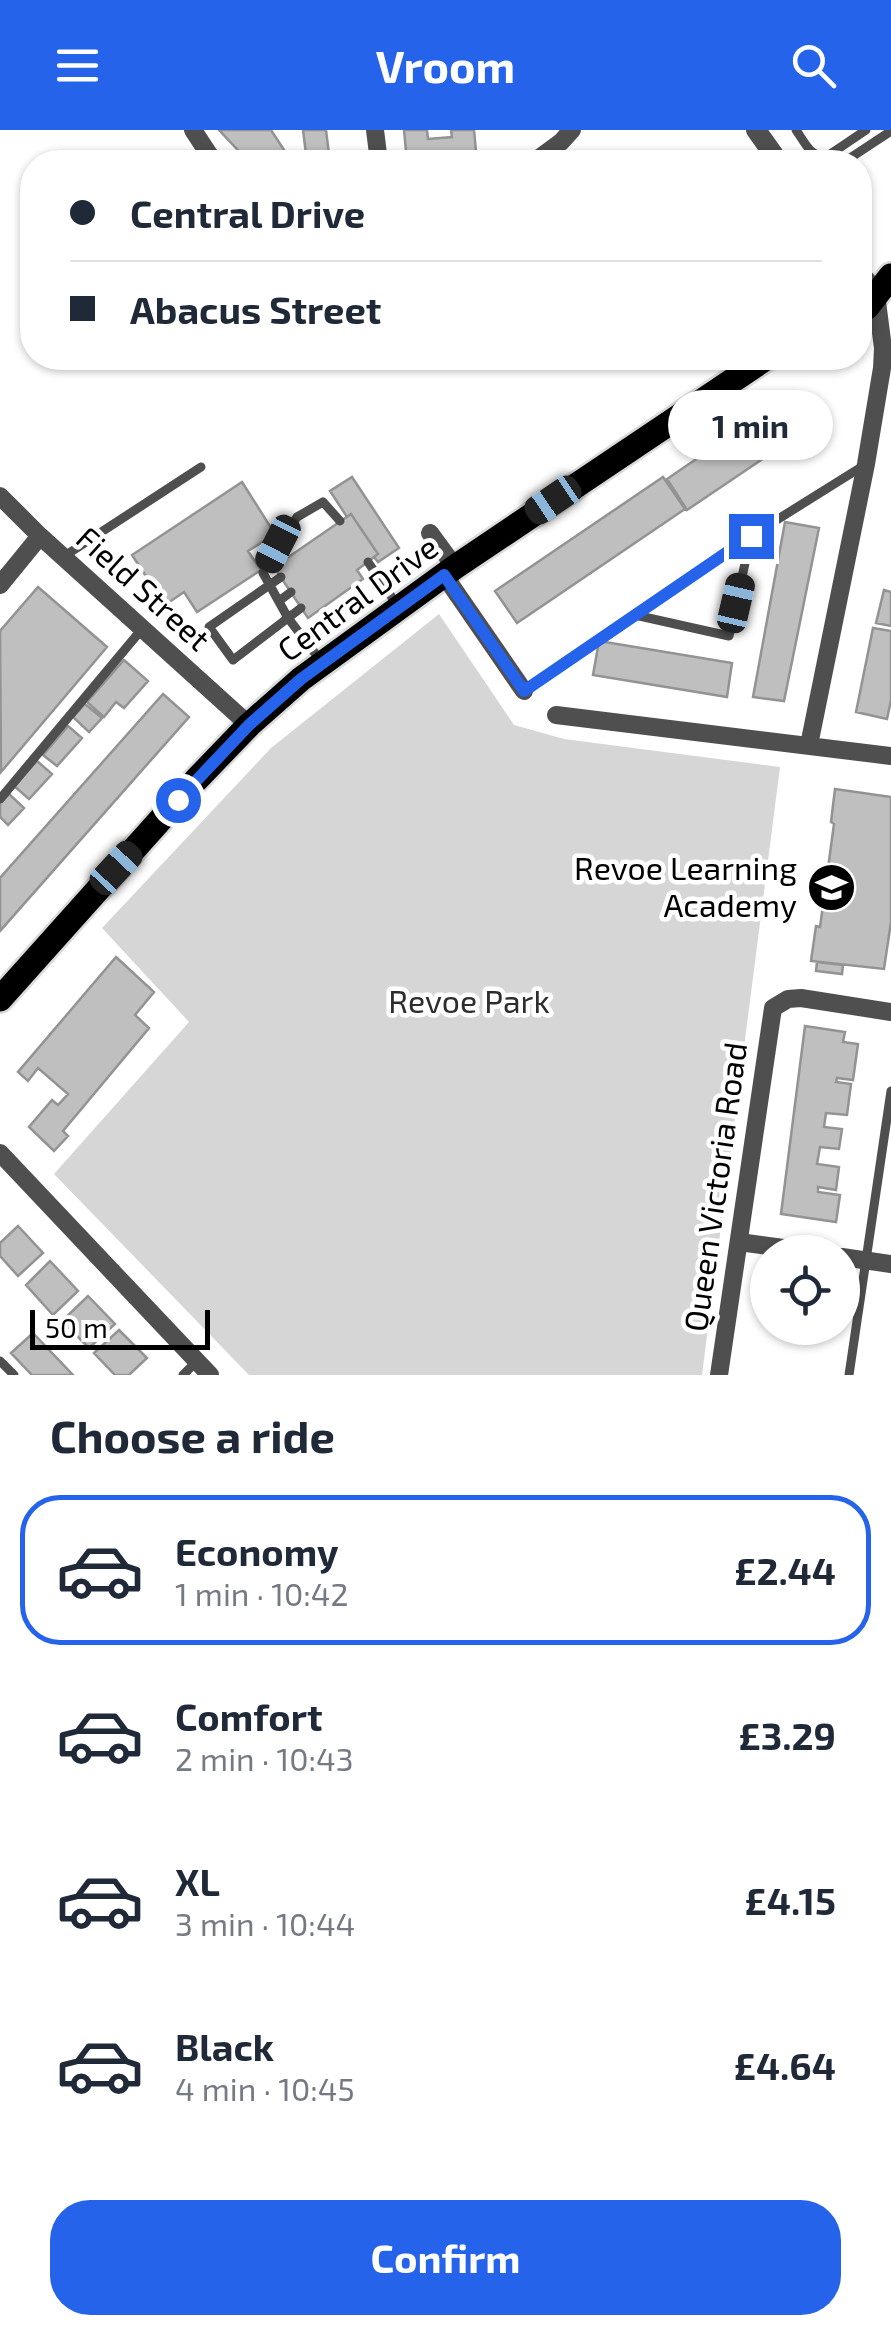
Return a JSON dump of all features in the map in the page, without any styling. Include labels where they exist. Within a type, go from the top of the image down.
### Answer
[{"type":"main road","name":"Central Drive","points":[[0,999],[249,725],[301,679],[450,571],[748,370]]},
{"type":"street","points":[[550,150],[572,130]]},
{"type":"street","points":[[809,745],[882,368],[883,348],[872,290]]},
{"type":"street","name":"Field Street","points":[[0,496],[249,725]]},
{"type":"street","points":[[430,532],[524,691]]},
{"type":"street","points":[[0,585],[40,536]]},
{"type":"street","points":[[556,714],[891,756]]},
{"type":"street","name":"Queen Victoria Road","points":[[719,1375],[773,1008],[788,999],[801,998],[891,1012]]},
{"type":"street","points":[[0,1153],[204,1368]]},
{"type":"street","points":[[739,1242],[750,1243]]},
{"type":"street","points":[[860,1259],[891,1264]]},
{"type":"lane","points":[[836,150],[866,130]]},
{"type":"lane","points":[[862,150],[891,131]]},
{"type":"lane","points":[[524,691],[751,536],[866,464]]},
{"type":"lane","points":[[63,557],[200,467]]},
{"type":"lane","points":[[322,664],[288,618],[264,574],[278,544],[298,517],[323,502],[340,521]]},
{"type":"lane","points":[[635,615],[728,636],[751,536]]},
{"type":"lane","points":[[368,562],[399,608]]},
{"type":"lane","points":[[282,577],[209,627],[234,660],[301,608]]},
{"type":"lane","points":[[279,601],[291,592]]},
{"type":"lane","points":[[0,799],[142,629]]},
{"type":"lane","points":[[849,1375],[891,1092]]},
{"type":"lane","points":[[0,1361],[14,1375]]},
{"type":"lane","points":[[183,1375],[204,1368]]},
{"type":"green space","name":"Revoe Park","points":[[439,614],[514,725],[564,739],[780,767],[702,1375],[249,1375],[54,1174],[189,1022],[102,928],[271,748]]},
{"type":"building","points":[[219,130],[271,130],[284,150],[238,150]]},
{"type":"building","points":[[303,130],[326,130],[328,150],[306,150]]},
{"type":"building","points":[[404,130],[427,130],[428,139],[452,137],[451,130],[474,130],[476,150],[406,150]]},
{"type":"building","points":[[746,425],[767,456],[687,510],[667,479]]},
{"type":"building","points":[[352,477],[399,548],[378,562],[374,557],[378,554],[351,514],[347,517],[330,491]]},
{"type":"building","points":[[663,477],[685,509],[517,623],[495,591]]},
{"type":"building","points":[[242,482],[275,534],[248,551],[261,570],[197,612],[184,592],[165,605],[132,555]]},
{"type":"building","points":[[351,514],[378,554],[357,570],[363,579],[308,618],[274,567]]},
{"type":"building","points":[[785,522],[819,528],[784,701],[753,697]]},
{"type":"building","points":[[38,587],[107,647],[1,772],[0,631]]},
{"type":"building","points":[[884,590],[891,592],[891,626],[876,623]]},
{"type":"building","points":[[873,628],[891,631],[891,700],[887,719],[856,712]]},
{"type":"building","points":[[599,641],[732,663],[727,697],[593,675]]},
{"type":"building","points":[[124,660],[148,681],[124,708],[116,702],[104,717],[87,702]]},
{"type":"building","points":[[163,694],[189,717],[0,931],[0,878]]},
{"type":"building","points":[[85,704],[102,718],[89,732],[73,717]]},
{"type":"building","points":[[68,726],[82,738],[57,766],[43,755]]},
{"type":"building","points":[[37,761],[52,774],[29,799],[14,786]]},
{"type":"building","points":[[835,789],[891,797],[891,922],[884,969],[811,961],[816,926],[820,927]]},
{"type":"building","points":[[9,794],[24,808],[8,825],[0,817],[0,803]]},
{"type":"building","points":[[116,957],[154,992],[135,1015],[149,1028],[63,1131],[68,1136],[54,1151],[29,1127],[52,1100],[58,1105],[68,1094],[38,1068],[28,1081],[18,1072]]},
{"type":"building","points":[[817,962],[843,965],[842,974],[816,971]]},
{"type":"building","points":[[805,1026],[845,1032],[843,1042],[858,1044],[853,1080],[837,1078],[836,1082],[851,1084],[847,1115],[826,1113],[824,1127],[842,1129],[839,1149],[820,1147],[817,1164],[839,1167],[836,1190],[818,1187],[818,1192],[840,1195],[836,1222],[781,1214]]},
{"type":"building","points":[[18,1226],[43,1253],[18,1276],[0,1256],[0,1243]]},
{"type":"building","points":[[50,1261],[78,1291],[53,1315],[26,1285]]},
{"type":"building","points":[[88,1296],[115,1324],[89,1348],[62,1321]]},
{"type":"building","points":[[119,1330],[147,1358],[129,1375],[115,1375],[94,1353]]},
{"type":"building","points":[[33,1333],[73,1375],[32,1375],[11,1353]]},
{"type":"place","name":"Revoe Learning Academy","points":[[832,887]]},
{"type":"route","points":[[178,800],[249,725],[301,679],[444,575],[524,691],[751,536]]}]
